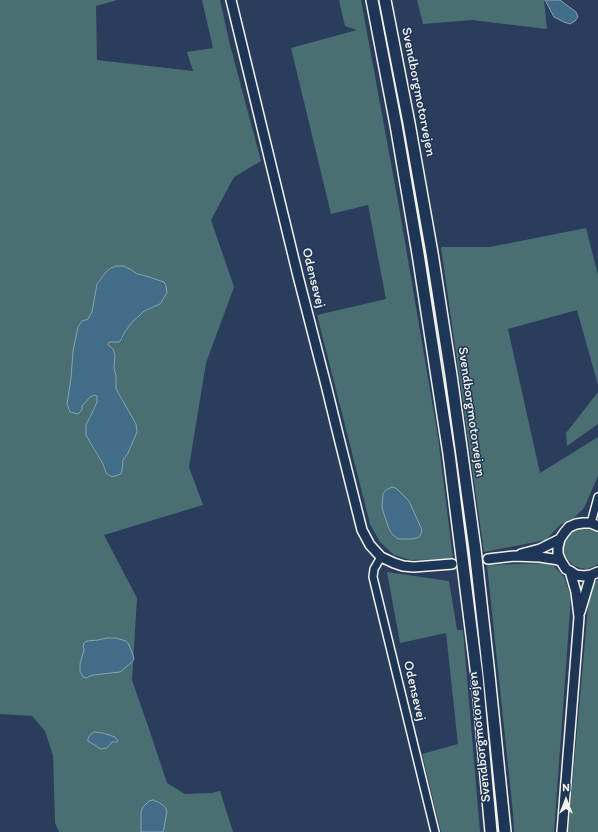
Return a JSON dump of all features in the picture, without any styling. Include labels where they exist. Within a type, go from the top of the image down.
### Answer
[{"type":"highway","name":"Svendborgmotorvejen","points":[[372,0],[408,193],[447,438],[477,676],[491,832]]},
{"type":"highway","name":"Svendborgmotorvejen","points":[[385,0],[432,253],[451,375],[475,550],[505,832]]},
{"type":"main road","name":"Odensevej","points":[[231,0],[362,530],[370,545],[381,557],[399,564],[414,567],[452,564]]},
{"type":"main road","points":[[594,525],[583,522],[569,527],[560,539],[558,554],[563,565],[576,575],[584,576],[595,574]]},
{"type":"main road","points":[[488,560],[514,556],[540,549],[560,539]]},
{"type":"main road","points":[[514,556],[540,557],[561,561]]},
{"type":"main road","points":[[570,571],[576,592],[579,617]]},
{"type":"main road","points":[[562,832],[579,617],[589,581],[595,574]]},
{"type":"street","points":[[594,525],[598,497]]},
{"type":"street","name":"Odensevej","points":[[381,557],[374,569],[373,577],[434,832]]},
{"type":"green space","points":[[0,0],[117,0],[96,6],[97,60],[193,71],[187,52],[213,48],[202,0],[220,0],[230,45],[261,161],[234,177],[211,220],[234,287],[206,363],[189,467],[203,505],[104,535],[137,598],[132,680],[167,783],[185,794],[211,793],[220,791],[233,832],[59,832],[55,823],[53,755],[45,731],[32,716],[0,714]],"holes":[[[116,266],[130,269],[137,274],[146,276],[160,304],[144,311],[133,321],[124,333],[122,340],[109,342],[108,345],[115,354],[114,368],[116,376],[116,389],[136,424],[137,432],[128,453],[123,460],[122,471],[106,473],[103,464],[86,435],[98,396],[94,395],[90,397],[82,406],[67,404],[82,321],[88,319],[92,312],[97,284],[106,272]]]},
{"type":"green space","points":[[339,0],[361,0],[399,207],[438,437],[453,559],[410,560],[394,555],[380,542],[370,524],[317,315],[386,299],[368,205],[331,214],[291,48],[357,30],[345,26]]},
{"type":"green space","points":[[417,0],[544,0],[547,29],[472,20],[423,24]]},
{"type":"green space","points":[[586,228],[598,275],[598,385],[577,310],[508,329],[540,473],[598,437],[598,476],[584,508],[574,518],[560,525],[546,540],[484,552],[441,247],[490,247]]},
{"type":"green space","points":[[598,392],[598,424],[567,446],[566,433]]},
{"type":"green space","points":[[579,527],[591,528],[598,532],[598,564],[587,569],[573,565],[564,554],[564,542],[567,536]]},
{"type":"green space","points":[[551,563],[564,577],[571,597],[554,832],[514,832],[487,565]]},
{"type":"green space","points":[[387,572],[449,581],[457,630],[463,630],[480,832],[441,832],[422,754],[458,744],[446,633],[400,643]]},
{"type":"green space","points":[[598,580],[598,832],[568,832],[589,597],[592,583]]},
{"type":"water","points":[[545,0],[560,0],[576,12],[578,17],[570,24],[554,17]]},
{"type":"water","points":[[116,266],[123,266],[137,274],[164,282],[167,293],[160,304],[144,311],[133,321],[119,342],[109,342],[108,345],[113,349],[115,355],[114,368],[116,376],[116,389],[136,424],[137,432],[128,453],[123,460],[121,474],[112,477],[106,473],[103,464],[86,435],[86,425],[97,402],[97,396],[94,395],[90,397],[82,406],[82,410],[78,414],[70,412],[67,404],[73,351],[78,327],[82,321],[88,319],[92,312],[97,284],[106,272]]},
{"type":"water","points":[[392,487],[396,488],[409,501],[422,530],[420,536],[417,538],[398,539],[389,529],[382,506],[383,494],[386,490]]},
{"type":"water","points":[[116,638],[126,641],[134,659],[120,672],[93,675],[86,678],[83,677],[80,671],[80,664],[84,650],[84,643],[87,641]]},
{"type":"water","points":[[94,732],[115,737],[118,741],[112,742],[107,748],[101,749],[88,741],[90,735]]},
{"type":"water","points":[[153,800],[160,803],[167,811],[163,832],[141,832],[141,812],[143,807],[149,801]]}]
